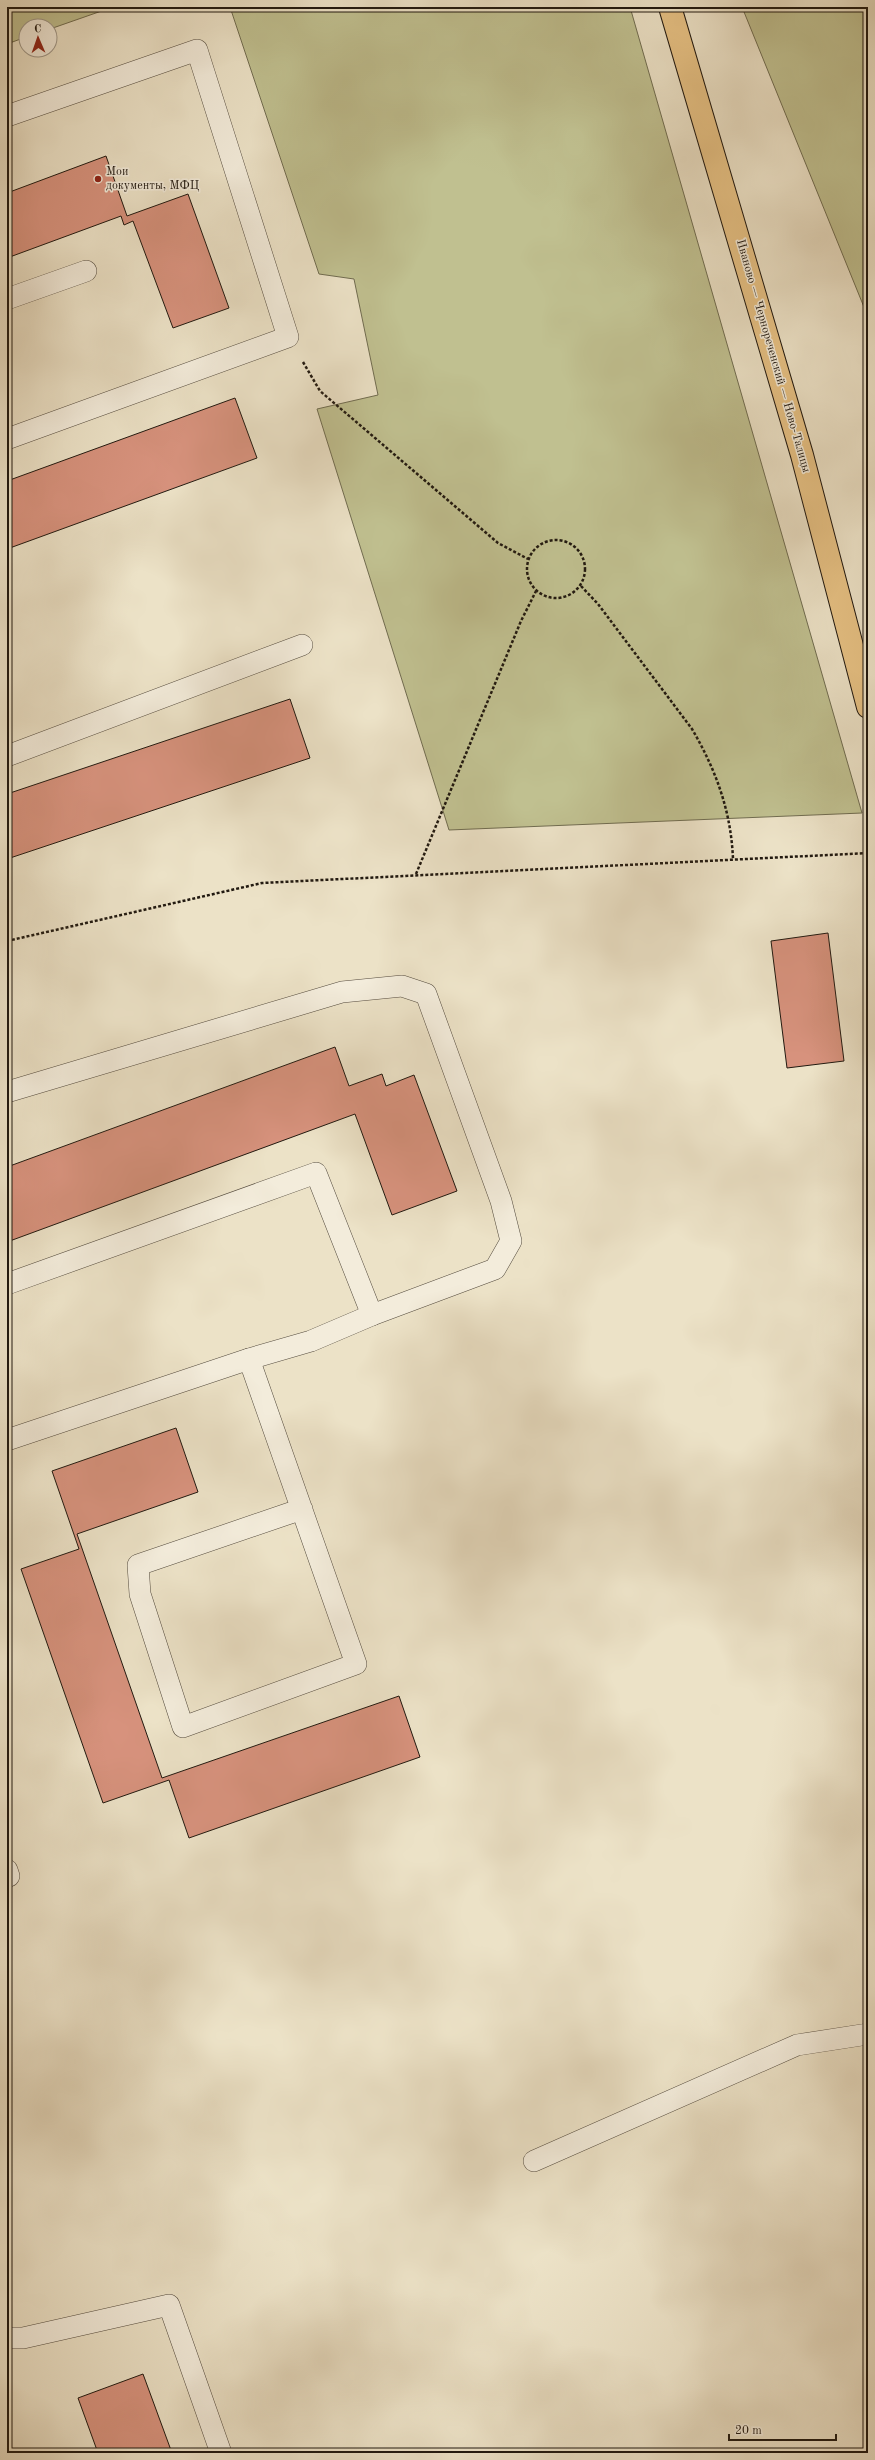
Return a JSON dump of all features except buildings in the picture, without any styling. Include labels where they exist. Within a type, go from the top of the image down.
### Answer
[{"type":"main road","name":"Иваново — Чернореченский — Ново-Талицы","points":[[670,7],[802,454],[868,707]]},
{"type":"lane","points":[[7,116],[197,50],[288,336],[7,439]]},
{"type":"lane","points":[[7,299],[86,271]]},
{"type":"lane","points":[[7,756],[302,645]]},
{"type":"lane","points":[[7,1092],[342,992],[402,986],[426,994],[501,1201],[511,1241],[495,1269],[372,1315],[311,1341],[249,1358],[7,1440]]},
{"type":"lane","points":[[7,1284],[316,1173],[372,1315]]},
{"type":"lane","points":[[249,1358],[302,1509],[356,1664],[183,1727],[140,1594],[138,1565],[302,1509]]},
{"type":"lane","points":[[534,2161],[797,2045],[868,2034]]},
{"type":"lane","points":[[7,2338],[23,2338],[169,2305],[221,2453]]},
{"type":"path","points":[[288,336],[320,391],[498,543],[528,558]]},
{"type":"path","points":[[557,539],[573,544],[581,552],[586,570],[581,586],[567,598],[549,599],[536,592],[527,576],[528,558],[539,544],[557,539]]},
{"type":"path","points":[[581,586],[603,610],[692,729],[715,773],[724,800],[732,831],[733,859]]},
{"type":"path","points":[[416,874],[521,620],[536,592]]},
{"type":"path","points":[[7,942],[262,883],[416,874],[868,853]]},
{"type":"green space","points":[[7,7],[113,7],[58,26],[58,18],[18,18],[18,40],[7,44]]},
{"type":"green space","points":[[230,7],[630,7],[862,813],[449,830],[317,409],[378,395],[354,279],[319,274]]},
{"type":"green space","points":[[742,7],[868,7],[868,317]]},
{"type":"place","name":"Мои документы, МФЦ","points":[[98,179]]}]
